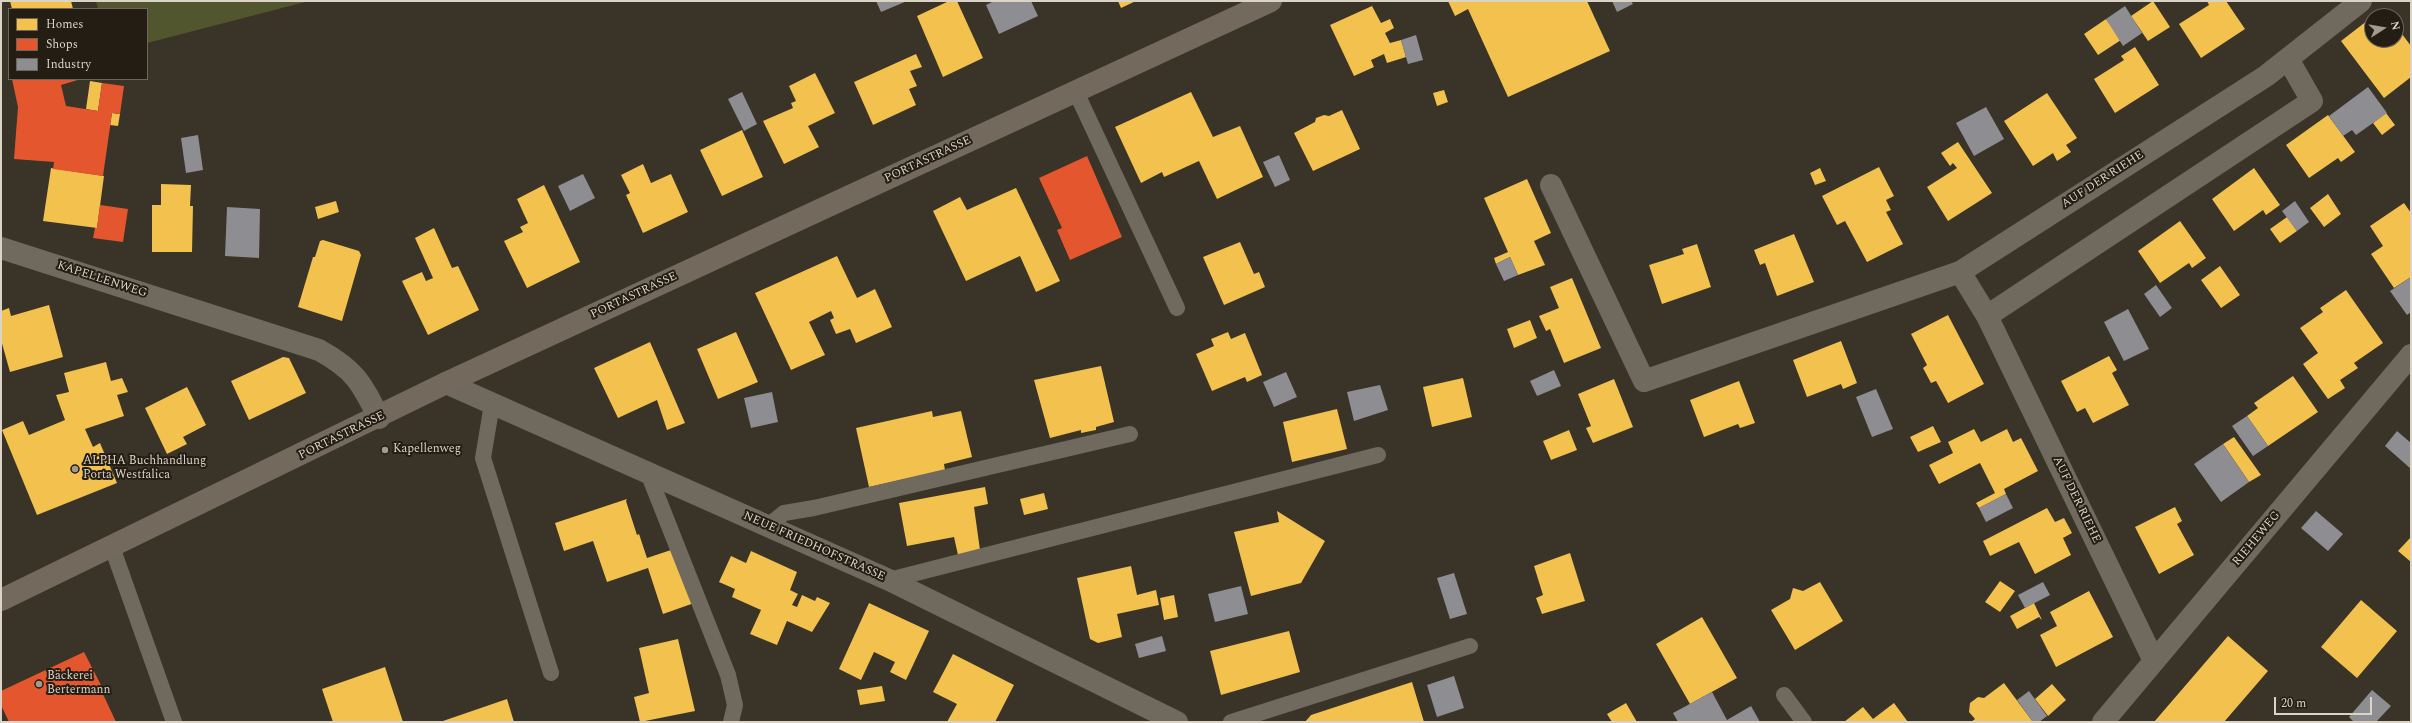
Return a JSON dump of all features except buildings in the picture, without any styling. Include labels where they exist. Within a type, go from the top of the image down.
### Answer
[{"type":"main road","name":"PORTASTRASSE","points":[[1,600],[379,418],[446,383],[1271,1]]},
{"type":"street","name":"AUF DER RIEHE","points":[[2154,661],[1987,316],[1960,272],[2288,59],[2361,1]]},
{"type":"street","points":[[1987,316],[2312,101],[2288,59]]},
{"type":"street","points":[[1552,185],[1644,381],[1960,272]]},
{"type":"street","name":"KAPELLENWEG","points":[[1,248],[319,350],[342,362],[360,380],[379,418]]},
{"type":"street","name":"RIEHEWEG","points":[[2102,722],[2411,355]]},
{"type":"street","name":"NEUE FRIEDHOFSTRASSE","points":[[446,383],[889,580],[1177,722]]},
{"type":"lane","points":[[1076,92],[1177,308]]},
{"type":"lane","points":[[492,404],[483,458],[551,673]]},
{"type":"lane","points":[[768,526],[784,513],[814,508],[1130,434]]},
{"type":"lane","points":[[889,580],[1378,455]]},
{"type":"lane","points":[[648,473],[728,675],[735,705],[731,722]]},
{"type":"lane","points":[[112,547],[174,722]]},
{"type":"lane","points":[[1231,722],[1470,646]]},
{"type":"lane","points":[[1784,695],[1804,722]]},
{"type":"green space","points":[[96,1],[309,1],[148,43],[148,8],[98,8]]},
{"type":"place","name":"Kapellenweg","points":[[385,450]]},
{"type":"place","name":"ALPHA Buchhandlung Porta Westfalica","points":[[75,469]]},
{"type":"place","name":"Bäckerei Bertermann","points":[[39,684]]}]
